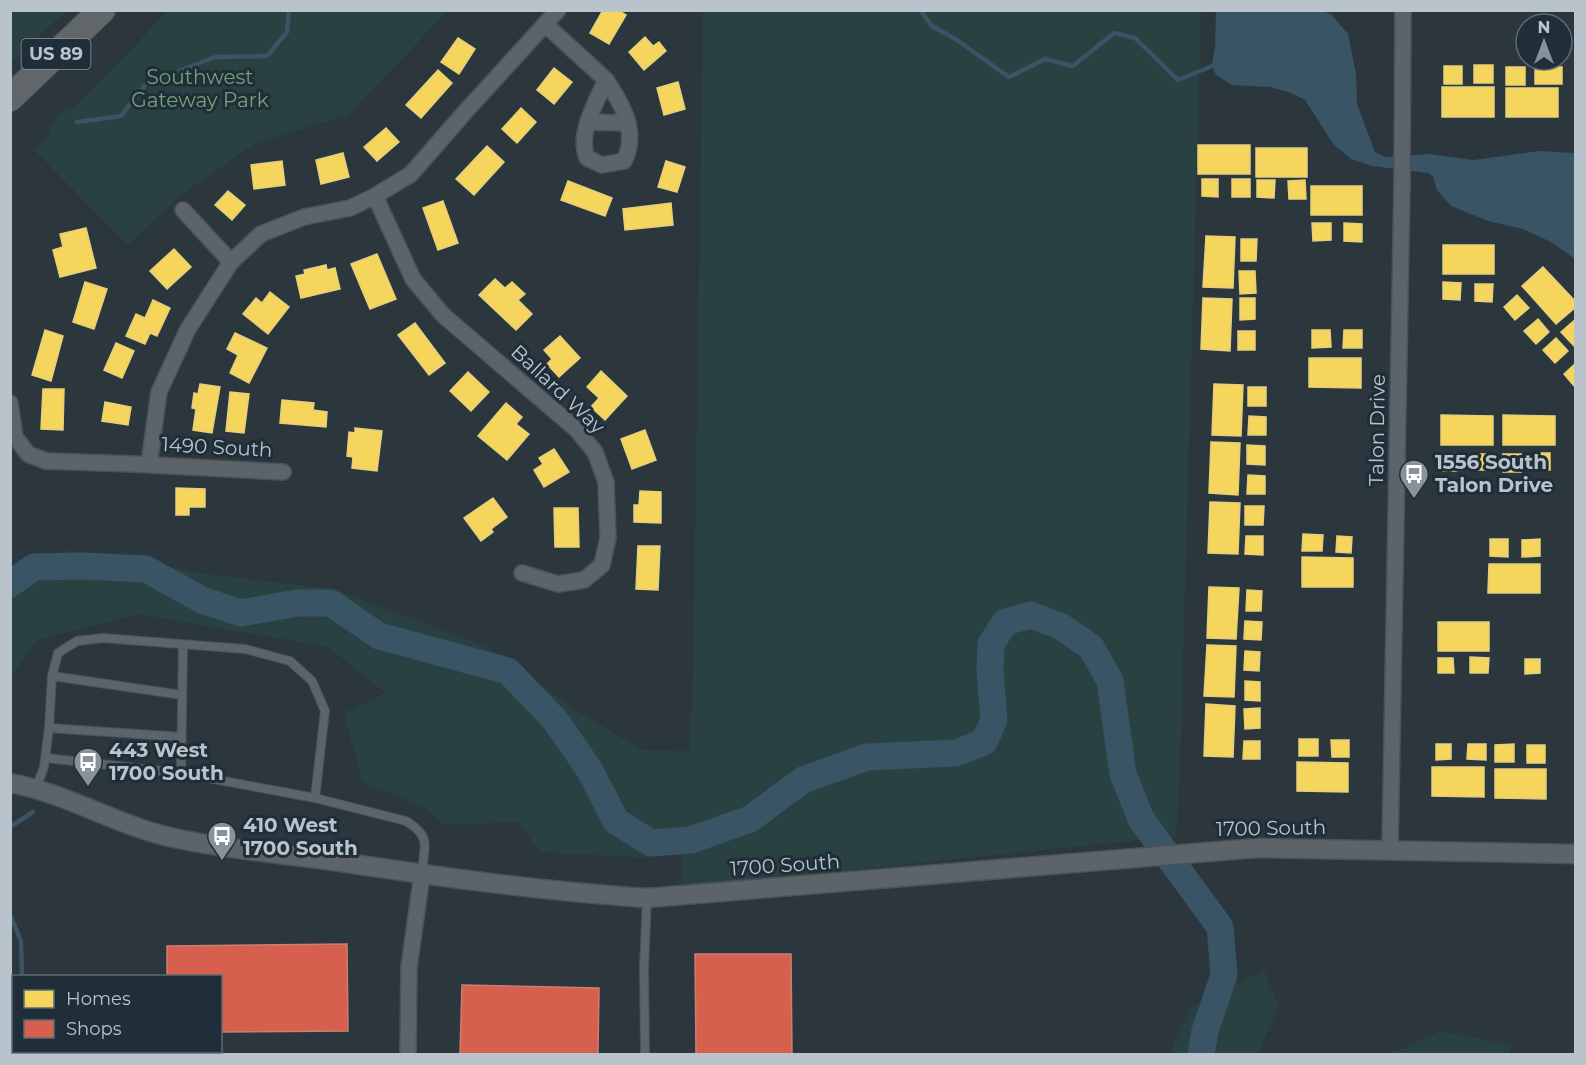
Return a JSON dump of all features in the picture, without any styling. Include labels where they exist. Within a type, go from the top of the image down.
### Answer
[{"type":"highway","name":"US 89","points":[[10,98],[102,10]]},
{"type":"street","points":[[149,464],[159,392],[188,329],[231,262],[261,234],[304,218],[350,208],[411,174],[558,10]]},
{"type":"street","name":"Talon Drive","points":[[1390,849],[1403,10]]},
{"type":"street","points":[[545,24],[606,80],[620,102],[628,123],[630,149],[624,161],[602,165],[587,158],[583,147],[588,122],[606,80]]},
{"type":"street","points":[[588,122],[628,123]]},
{"type":"street","name":"Ballard Way","points":[[375,196],[413,279],[443,315],[577,430],[595,452],[603,472],[606,482],[608,538],[602,565],[584,580],[558,584],[522,573]]},
{"type":"street","points":[[183,210],[231,262]]},
{"type":"street","name":"1490 South","points":[[10,403],[15,437],[28,454],[46,461],[283,472]]},
{"type":"street","name":"1700 South","points":[[10,783],[36,788],[130,826],[174,838],[564,893],[647,898],[1257,848],[1575,854]]},
{"type":"street","points":[[408,1054],[409,967],[422,874]]},
{"type":"lane","points":[[36,788],[46,758],[52,676],[58,653],[77,641],[103,638],[245,649],[290,661],[312,681],[325,711],[315,798]]},
{"type":"lane","points":[[181,773],[183,645]]},
{"type":"lane","points":[[52,676],[182,695]]},
{"type":"lane","points":[[49,728],[182,737]]},
{"type":"lane","points":[[46,758],[181,773],[315,798],[406,821],[419,829],[425,839],[422,874]]},
{"type":"lane","points":[[645,1054],[644,967],[647,898]]},
{"type":"green space","points":[[11,10],[66,10],[66,11],[11,62]]},
{"type":"green space","name":"Southwest Gateway Park","points":[[168,11],[448,11],[349,114],[253,145],[182,194],[128,245],[34,150],[52,131],[50,128],[62,111],[76,106]]},
{"type":"green space","points":[[703,11],[1201,11],[1180,771],[1176,836],[680,888],[683,835],[649,858],[540,852],[518,822],[444,825],[426,808],[362,782],[344,713],[386,693],[328,647],[139,614],[38,639],[11,677],[11,568],[69,550],[213,575],[334,589],[487,647],[579,712],[642,750],[689,751],[693,672]]},
{"type":"green space","points":[[1264,970],[1279,1007],[1257,1054],[1171,1054],[1173,1044],[1191,1007]]},
{"type":"green space","points":[[1440,1031],[1512,1045],[1509,1054],[1390,1054]]},
{"type":"water","points":[[1321,10],[1332,15],[1348,34],[1356,74],[1357,104],[1375,152],[1385,157],[1428,154],[1474,160],[1539,151],[1575,153],[1575,259],[1551,242],[1523,229],[1488,221],[1451,206],[1437,190],[1433,176],[1428,173],[1372,166],[1351,159],[1334,145],[1305,100],[1270,87],[1232,85],[1216,75],[1212,66],[1216,11]]},
{"type":"building: Homes","points":[[603,10],[618,10],[626,15],[609,44],[590,33]]},
{"type":"building: Homes","points":[[645,37],[653,46],[659,42],[666,51],[644,70],[629,52]]},
{"type":"building: Homes","points":[[458,38],[475,49],[459,74],[441,62]]},
{"type":"building: Homes","points":[[1474,65],[1493,65],[1493,83],[1474,83]]},
{"type":"building: Homes","points":[[1444,66],[1462,66],[1462,84],[1444,84]]},
{"type":"building: Homes","points":[[1506,67],[1514,67],[1514,72],[1525,72],[1525,85],[1506,85]]},
{"type":"building: Homes","points":[[554,68],[572,82],[554,104],[537,90]]},
{"type":"building: Homes","points":[[438,70],[452,83],[421,118],[406,105]]},
{"type":"building: Homes","points":[[1535,72],[1562,72],[1562,84],[1535,84]]},
{"type":"building: Homes","points":[[678,82],[685,109],[664,115],[657,88]]},
{"type":"building: Homes","points":[[1442,87],[1494,87],[1494,117],[1442,117]]},
{"type":"building: Homes","points":[[1506,88],[1558,88],[1558,117],[1506,117]]},
{"type":"building: Homes","points":[[521,108],[536,122],[517,143],[502,129]]},
{"type":"building: Homes","points":[[386,128],[399,142],[377,161],[364,147]]},
{"type":"building: Homes","points":[[1198,145],[1250,145],[1250,174],[1198,174]]},
{"type":"building: Homes","points":[[487,146],[504,162],[474,195],[456,179]]},
{"type":"building: Homes","points":[[1256,148],[1307,148],[1307,177],[1256,177]]},
{"type":"building: Homes","points":[[343,153],[349,177],[321,184],[316,160]]},
{"type":"building: Homes","points":[[282,161],[285,185],[254,189],[251,165]]},
{"type":"building: Homes","points":[[666,161],[685,167],[677,192],[658,187]]},
{"type":"building: Homes","points":[[1202,179],[1218,179],[1218,197],[1202,196]]},
{"type":"building: Homes","points":[[1232,179],[1250,179],[1250,197],[1232,197]]},
{"type":"building: Homes","points":[[1257,180],[1275,180],[1274,198],[1257,197]]},
{"type":"building: Homes","points":[[1305,180],[1306,199],[1289,199],[1288,181]]},
{"type":"building: Homes","points":[[568,181],[612,198],[605,216],[561,200]]},
{"type":"building: Homes","points":[[1311,186],[1362,186],[1362,215],[1311,215]]},
{"type":"building: Homes","points":[[228,191],[245,205],[232,220],[215,205]]},
{"type":"building: Homes","points":[[443,201],[458,243],[438,250],[423,208]]},
{"type":"building: Homes","points":[[671,203],[673,225],[625,230],[623,209]]},
{"type":"building: Homes","points":[[1312,223],[1331,223],[1331,240],[1313,241]]},
{"type":"building: Homes","points":[[1344,223],[1362,224],[1362,242],[1344,241]]},
{"type":"building: Homes","points":[[86,228],[96,268],[60,277],[53,250],[63,247],[60,234]]},
{"type":"building: Homes","points":[[1206,236],[1235,237],[1233,288],[1203,287]]},
{"type":"building: Homes","points":[[1241,239],[1257,239],[1256,261],[1241,261]]},
{"type":"building: Homes","points":[[1443,245],[1494,245],[1494,274],[1443,274]]},
{"type":"building: Homes","points":[[174,249],[191,267],[167,289],[150,271]]},
{"type":"building: Homes","points":[[377,254],[396,299],[370,309],[351,264]]},
{"type":"building: Homes","points":[[326,265],[327,270],[335,268],[340,289],[301,298],[296,276],[305,274],[304,270]]},
{"type":"building: Homes","points":[[1543,267],[1576,302],[1576,307],[1556,324],[1522,286]]},
{"type":"building: Homes","points":[[1239,271],[1255,271],[1256,293],[1240,294]]},
{"type":"building: Homes","points":[[495,279],[505,288],[512,282],[525,294],[518,300],[532,314],[516,330],[479,295]]},
{"type":"building: Homes","points":[[85,282],[107,289],[94,329],[73,322]]},
{"type":"building: Homes","points":[[1443,282],[1461,283],[1460,300],[1443,299]]},
{"type":"building: Homes","points":[[1475,284],[1493,284],[1492,302],[1475,301]]},
{"type":"building: Homes","points":[[270,292],[289,307],[268,334],[243,314],[256,298],[262,303]]},
{"type":"building: Homes","points":[[1517,295],[1529,308],[1515,320],[1504,307]]},
{"type":"building: Homes","points":[[1203,298],[1232,299],[1230,351],[1201,349]]},
{"type":"building: Homes","points":[[1240,298],[1255,298],[1255,319],[1240,320]]},
{"type":"building: Homes","points":[[153,300],[170,308],[157,336],[150,333],[145,344],[126,336],[136,314],[145,318]]},
{"type":"building: Homes","points":[[1538,319],[1549,332],[1536,344],[1524,331]]},
{"type":"building: Homes","points":[[1576,319],[1576,348],[1561,332]]},
{"type":"building: Homes","points":[[415,323],[445,363],[429,375],[398,335]]},
{"type":"building: Homes","points":[[45,330],[63,336],[51,381],[32,375]]},
{"type":"building: Homes","points":[[1312,330],[1330,330],[1331,347],[1312,348]]},
{"type":"building: Homes","points":[[1344,330],[1362,330],[1362,348],[1343,348]]},
{"type":"building: Homes","points":[[1238,331],[1255,331],[1255,350],[1238,350]]},
{"type":"building: Homes","points":[[235,333],[267,348],[249,383],[230,373],[238,355],[227,349]]},
{"type":"building: Homes","points":[[560,336],[580,358],[559,377],[547,364],[552,359],[544,350]]},
{"type":"building: Homes","points":[[1556,338],[1568,351],[1555,363],[1543,350]]},
{"type":"building: Homes","points":[[116,343],[134,351],[122,378],[104,370]]},
{"type":"building: Homes","points":[[1309,358],[1361,358],[1361,388],[1309,387]]},
{"type":"building: Homes","points":[[1576,363],[1576,387],[1575,387],[1564,374]]},
{"type":"building: Homes","points":[[601,371],[627,396],[605,420],[591,407],[599,398],[587,387]]},
{"type":"building: Homes","points":[[468,372],[489,392],[471,411],[450,391]]},
{"type":"building: Homes","points":[[200,384],[220,387],[212,433],[193,430],[196,409],[192,408],[194,393],[198,394]]},
{"type":"building: Homes","points":[[1214,384],[1243,385],[1241,436],[1212,435]]},
{"type":"building: Homes","points":[[1248,387],[1266,387],[1266,406],[1248,406]]},
{"type":"building: Homes","points":[[43,389],[64,389],[63,430],[41,429]]},
{"type":"building: Homes","points":[[230,392],[249,394],[244,433],[226,431]]},
{"type":"building: Homes","points":[[282,400],[314,403],[313,410],[327,412],[326,427],[280,423]]},
{"type":"building: Homes","points":[[105,402],[131,407],[128,425],[102,421]]},
{"type":"building: Homes","points":[[506,403],[522,417],[516,424],[529,434],[507,460],[478,436]]},
{"type":"building: Homes","points":[[1441,415],[1493,416],[1493,445],[1441,445]]},
{"type":"building: Homes","points":[[1503,415],[1555,416],[1555,445],[1503,445]]},
{"type":"building: Homes","points":[[1249,416],[1266,417],[1266,435],[1248,435]]},
{"type":"building: Homes","points":[[355,428],[382,431],[377,471],[352,468],[353,457],[347,456],[349,432],[355,433]]},
{"type":"building: Homes","points":[[645,430],[656,460],[632,469],[621,439]]},
{"type":"building: Homes","points":[[1211,442],[1240,443],[1238,495],[1209,493]]},
{"type":"building: Homes","points":[[1247,445],[1265,446],[1265,465],[1247,464]]},
{"type":"building: Homes","points":[[554,449],[569,472],[544,487],[534,470],[543,464],[539,458]]},
{"type":"building: Homes","points":[[1443,453],[1462,453],[1462,471],[1443,471]]},
{"type":"building: Homes","points":[[1535,453],[1550,453],[1550,470],[1534,470]]},
{"type":"building: Homes","points":[[1474,454],[1492,454],[1491,470],[1474,470]]},
{"type":"building: Homes","points":[[1503,454],[1521,454],[1521,472],[1503,472]]},
{"type":"building: Homes","points":[[1248,475],[1265,476],[1265,494],[1247,494]]},
{"type":"building: Homes","points":[[176,488],[205,489],[205,507],[189,507],[189,515],[176,515]]},
{"type":"building: Homes","points":[[640,491],[661,492],[661,523],[634,522],[634,505],[639,505]]},
{"type":"building: Homes","points":[[493,498],[507,517],[491,529],[493,532],[481,541],[464,518]]},
{"type":"building: Homes","points":[[1210,502],[1240,503],[1238,554],[1208,553]]},
{"type":"building: Homes","points":[[1245,506],[1264,506],[1263,525],[1245,525]]},
{"type":"building: Homes","points":[[554,508],[578,508],[579,547],[555,547]]},
{"type":"building: Homes","points":[[1303,534],[1323,535],[1322,551],[1302,551]]},
{"type":"building: Homes","points":[[1246,536],[1263,536],[1263,555],[1245,554]]},
{"type":"building: Homes","points":[[1337,536],[1352,537],[1351,553],[1336,552]]},
{"type":"building: Homes","points":[[1490,539],[1508,539],[1508,557],[1490,556]]},
{"type":"building: Homes","points":[[1540,539],[1540,556],[1522,557],[1522,540]]},
{"type":"building: Homes","points":[[638,546],[660,546],[658,590],[636,589]]},
{"type":"building: Homes","points":[[1302,557],[1353,558],[1353,587],[1302,587]]},
{"type":"building: Homes","points":[[1489,564],[1540,564],[1540,593],[1488,593]]},
{"type":"building: Homes","points":[[1209,587],[1239,588],[1236,639],[1207,638]]},
{"type":"building: Homes","points":[[1247,590],[1262,591],[1261,611],[1246,611]]},
{"type":"building: Homes","points":[[1245,621],[1262,622],[1261,640],[1244,639]]},
{"type":"building: Homes","points":[[1438,622],[1489,622],[1489,651],[1438,651]]},
{"type":"building: Homes","points":[[1207,645],[1236,646],[1234,697],[1204,696]]},
{"type":"building: Homes","points":[[1245,651],[1260,652],[1259,671],[1244,670]]},
{"type":"building: Homes","points":[[1470,657],[1489,658],[1488,673],[1470,673]]},
{"type":"building: Homes","points":[[1438,658],[1453,658],[1454,673],[1438,673]]},
{"type":"building: Homes","points":[[1525,659],[1540,659],[1540,673],[1525,674]]},
{"type":"building: Homes","points":[[1245,681],[1260,682],[1260,701],[1245,700]]},
{"type":"building: Homes","points":[[1206,704],[1235,706],[1233,757],[1204,756]]},
{"type":"building: Homes","points":[[1260,708],[1260,728],[1245,729],[1244,709]]},
{"type":"building: Homes","points":[[1299,739],[1318,739],[1318,756],[1299,756]]},
{"type":"building: Homes","points":[[1331,740],[1349,740],[1349,757],[1332,757]]},
{"type":"building: Homes","points":[[1244,741],[1260,741],[1260,759],[1243,759]]},
{"type":"building: Homes","points":[[1436,744],[1451,744],[1451,759],[1436,760]]},
{"type":"building: Homes","points":[[1468,744],[1486,744],[1486,760],[1467,759]]},
{"type":"building: Homes","points":[[1514,744],[1514,762],[1495,762],[1495,745]]},
{"type":"building: Homes","points":[[1527,745],[1545,745],[1545,763],[1527,763]]},
{"type":"building: Homes","points":[[1297,762],[1348,763],[1348,792],[1297,791]]},
{"type":"building: Homes","points":[[1432,767],[1484,767],[1484,797],[1432,796]]},
{"type":"building: Homes","points":[[1495,769],[1546,769],[1546,799],[1495,798]]},
{"type":"building: Shops","points":[[347,944],[348,1031],[222,1032],[222,975],[167,975],[167,946]]},
{"type":"building: Shops","points":[[695,954],[791,954],[792,1054],[696,1054]]},
{"type":"building: Shops","points":[[462,985],[599,988],[598,1054],[460,1054]]},
{"type":"waterway","points":[[77,122],[121,116],[146,84],[215,57],[267,56],[287,32],[289,10]]},
{"type":"waterway","points":[[920,10],[932,26],[957,40],[1009,77],[1045,59],[1073,66],[1114,33],[1135,38],[1178,80],[1217,64]]},
{"type":"waterway","points":[[10,584],[34,567],[84,566],[146,569],[202,600],[241,613],[297,603],[331,603],[379,636],[508,671],[555,720],[589,769],[616,821],[651,843],[691,840],[750,819],[803,780],[867,757],[956,753],[984,742],[994,720],[990,672],[991,644],[1005,622],[1031,615],[1060,626],[1091,647],[1110,681],[1123,774],[1141,819],[1220,927],[1224,975],[1205,1031],[1201,1054]]},
{"type":"waterway","points":[[10,827],[33,812]]},
{"type":"waterway","points":[[10,915],[21,941],[22,975]]},
{"type":"place","name":"1556 South Talon Drive","points":[[1414,500]]},
{"type":"place","name":"443 West 1700 South","points":[[88,788]]},
{"type":"place","name":"410 West 1700 South","points":[[222,862]]}]
